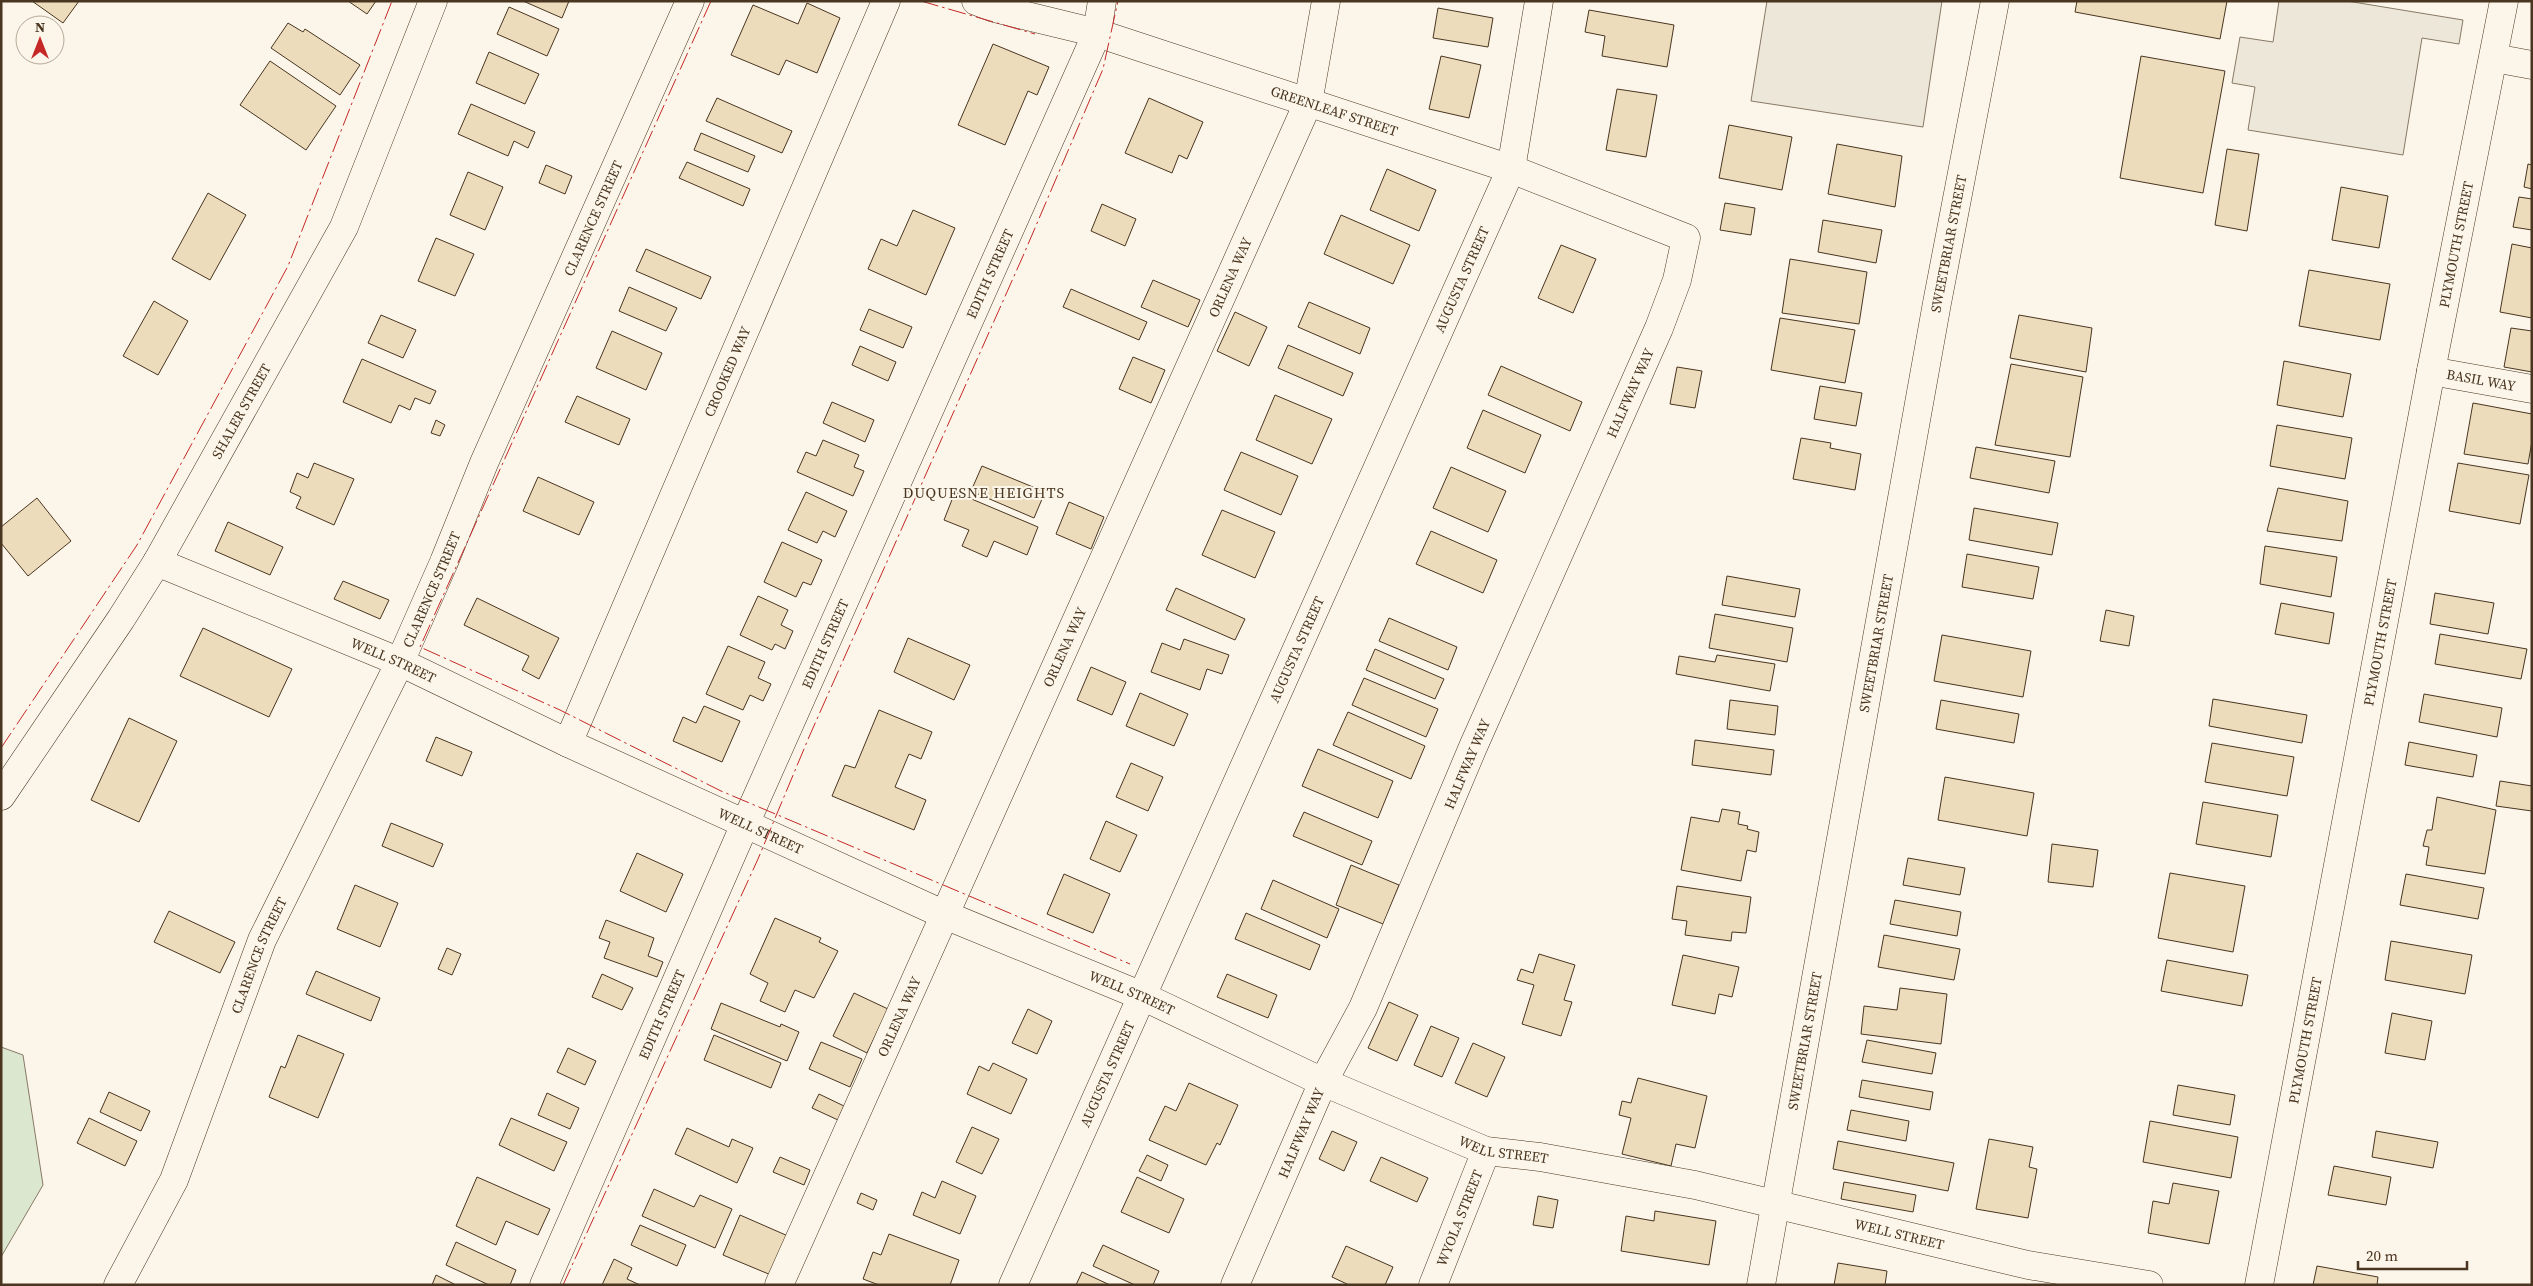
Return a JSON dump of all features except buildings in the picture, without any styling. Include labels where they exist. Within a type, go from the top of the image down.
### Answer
[{"type":"street","name":"SHALER STREET","points":[[1,796],[157,562],[344,227],[433,1]]},
{"type":"street","name":"CLARENCE STREET","points":[[118,1285],[174,1180],[262,940],[400,662],[444,562],[484,463],[690,1]]},
{"type":"street","name":"CROOKED WAY","points":[[568,742],[886,1]]},
{"type":"street","name":"GREENLEAF STREET","points":[[976,1],[994,8],[1096,33],[1510,169],[1686,238]]},
{"type":"street","name":"EDITH STREET","points":[[544,1285],[745,824],[1096,33],[1102,1]]},
{"type":"street","name":"ORLENA WAY","points":[[779,1285],[1308,103],[1326,1]]},
{"type":"street","name":"AUGUSTA STREET","points":[[1013,1285],[1510,169],[1539,1]]},
{"type":"street","name":"SWEETBRIAR STREET","points":[[1761,1285],[1936,313],[1996,1]]},
{"type":"street","name":"PLYMOUTH STREET","points":[[2258,1285],[2431,371],[2504,1]]},
{"type":"street","points":[[2494,58],[2532,65]]},
{"type":"street","name":"HALFWAY WAY","points":[[1235,1285],[1323,1082],[1367,999],[1473,747],[1659,328],[1677,280],[1686,238]]},
{"type":"street","name":"BASIL WAY","points":[[2431,371],[2532,389]]},
{"type":"street","name":"WELL STREET","points":[[157,562],[400,662],[568,742],[945,915],[1142,996],[1323,1082],[1486,1151],[1598,1166],[1696,1185],[2026,1275],[2149,1285]]},
{"type":"street","name":"WYOLA STREET","points":[[1433,1285],[1486,1151]]},
{"type":"green space","points":[[1,1047],[23,1055],[43,1185],[1,1257]]},
{"type":"shaded area","points":[[1767,1],[1942,1],[1923,127],[1751,101]]},
{"type":"shaded area","points":[[2279,1],[2347,1],[2463,20],[2459,44],[2422,38],[2403,155],[2248,130],[2255,87],[2232,83],[2240,37],[2273,42]]},
{"type":"power","points":[[1,748],[137,545],[288,266],[392,1]]},
{"type":"power","points":[[711,1],[420,647],[560,710],[721,791],[1130,964]]},
{"type":"power","points":[[921,1],[1035,34]]},
{"type":"power","points":[[563,1285],[758,859],[809,737],[1023,256],[1103,69],[1118,1]]},
{"type":"district","name":"DUQUESNE HEIGHTS","points":[[984,493]]}]
